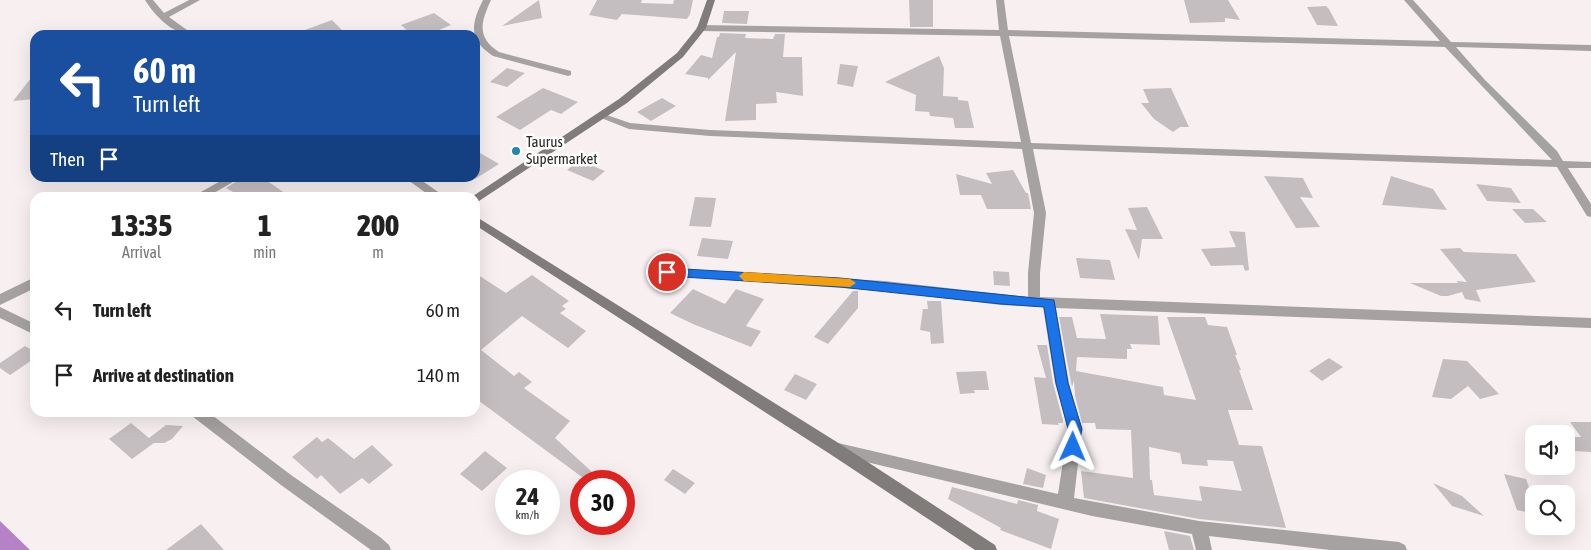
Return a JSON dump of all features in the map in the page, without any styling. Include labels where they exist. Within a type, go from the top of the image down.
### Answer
[{"type":"main road","points":[[480,195],[630,96],[680,55],[701,28],[711,0]]},
{"type":"main road","points":[[480,223],[835,449],[989,550]]},
{"type":"street","points":[[149,0],[162,17],[182,30]]},
{"type":"street","points":[[162,17],[196,0]]},
{"type":"street","points":[[478,30],[478,16],[487,0]]},
{"type":"street","points":[[1000,0],[1004,33],[1025,146],[1040,213],[1034,272],[1034,302]]},
{"type":"street","points":[[1408,0],[1482,82],[1554,153],[1591,212]]},
{"type":"street","points":[[701,28],[1004,33],[1591,48]]},
{"type":"street","points":[[480,36],[483,45],[496,54],[568,73]]},
{"type":"street","points":[[601,116],[629,126],[649,128],[1025,146],[1591,165]]},
{"type":"street","points":[[207,192],[226,182]]},
{"type":"street","points":[[417,182],[433,192]]},
{"type":"street","points":[[667,272],[840,282],[1049,303],[1591,323]]},
{"type":"street","points":[[0,300],[30,285]]},
{"type":"street","points":[[1049,303],[1062,383],[1075,429],[1065,503]]},
{"type":"street","points":[[0,312],[30,327]]},
{"type":"street","points":[[204,417],[383,550]]},
{"type":"street","points":[[835,449],[1065,503],[1199,528],[1399,550]]},
{"type":"street","points":[[1199,528],[1204,550]]},
{"type":"shaded area","points":[[0,521],[30,550],[0,550]]},
{"type":"building","points":[[539,0],[542,18],[502,26]]},
{"type":"building","points":[[597,0],[642,0],[641,3],[673,4],[674,0],[693,0],[687,19],[622,14],[617,20],[589,15]]},
{"type":"building","points":[[909,0],[933,0],[933,27],[910,27]]},
{"type":"building","points":[[1184,0],[1228,0],[1240,20],[1225,18],[1225,22],[1190,23]]},
{"type":"building","points":[[1326,6],[1338,26],[1317,25],[1307,7]]},
{"type":"building","points":[[724,11],[749,11],[747,24],[722,23]]},
{"type":"building","points":[[434,13],[451,25],[439,30],[406,30],[401,25]]},
{"type":"building","points":[[332,20],[342,30],[305,30]]},
{"type":"building","points":[[720,33],[746,34],[745,38],[773,39],[775,34],[785,34],[783,57],[802,57],[803,96],[776,92],[777,103],[756,104],[756,120],[725,121],[736,52],[708,80],[708,78],[685,74],[701,55],[712,58],[717,37],[719,37]]},
{"type":"building","points":[[939,56],[944,68],[943,96],[958,97],[958,100],[968,101],[974,128],[955,128],[953,118],[930,116],[929,112],[915,111],[916,95],[885,82]]},
{"type":"building","points":[[840,64],[858,66],[853,87],[837,84]]},
{"type":"building","points":[[507,68],[525,73],[507,87],[490,82]]},
{"type":"building","points":[[30,79],[30,99],[13,101]]},
{"type":"building","points":[[543,88],[578,102],[561,114],[551,110],[520,130],[496,117]]},
{"type":"building","points":[[1171,88],[1189,127],[1180,127],[1173,132],[1154,119],[1141,103],[1149,103],[1143,89]]},
{"type":"building","points":[[662,98],[676,106],[651,121],[637,112]]},
{"type":"building","points":[[480,153],[499,164],[480,176]]},
{"type":"building","points":[[579,160],[605,171],[593,181],[567,170]]},
{"type":"building","points":[[1013,170],[1026,193],[1028,193],[1031,209],[987,209],[981,195],[960,195],[956,174],[992,184],[986,173]]},
{"type":"building","points":[[1264,176],[1303,178],[1313,198],[1300,197],[1320,227],[1296,228]]},
{"type":"building","points":[[1391,176],[1433,189],[1447,210],[1382,205]]},
{"type":"building","points":[[236,182],[269,182],[283,192],[233,192],[226,188]]},
{"type":"building","points":[[1476,184],[1511,188],[1521,203],[1487,201]]},
{"type":"building","points":[[695,197],[716,198],[711,227],[689,226]]},
{"type":"building","points":[[1147,207],[1163,239],[1142,239],[1139,260],[1125,229],[1137,230],[1128,208]]},
{"type":"building","points":[[1512,209],[1533,209],[1547,222],[1525,223]]},
{"type":"building","points":[[1229,231],[1245,232],[1249,270],[1245,271],[1243,265],[1211,266],[1201,249],[1236,247]]},
{"type":"building","points":[[702,238],[733,241],[728,259],[697,256]]},
{"type":"building","points":[[1460,248],[1464,252],[1516,254],[1536,282],[1476,290],[1481,302],[1465,299],[1462,292],[1441,296],[1410,283],[1467,282],[1440,249]]},
{"type":"building","points":[[1076,258],[1110,260],[1115,280],[1080,278]]},
{"type":"building","points":[[993,271],[1009,272],[1010,286],[994,285]]},
{"type":"building","points":[[532,275],[569,301],[562,306],[566,309],[560,313],[586,331],[568,348],[522,316],[481,350],[514,376],[519,372],[532,382],[524,388],[570,421],[555,438],[590,470],[572,470],[480,402],[480,276],[506,293]]},
{"type":"building","points":[[693,289],[725,304],[736,289],[764,299],[746,326],[761,331],[751,347],[670,313]]},
{"type":"building","points":[[853,291],[858,291],[858,308],[828,344],[814,337]]},
{"type":"building","points":[[927,301],[941,301],[944,343],[931,344],[930,332],[920,330],[923,309],[928,309]]},
{"type":"building","points":[[1100,314],[1158,316],[1160,345],[1130,344],[1132,349],[1127,349],[1127,359],[1077,357],[1076,371],[1163,387],[1164,395],[1196,400],[1167,317],[1205,317],[1208,325],[1227,327],[1253,410],[1228,410],[1239,445],[1262,446],[1286,528],[1199,519],[1084,498],[1081,471],[1133,478],[1131,430],[1096,429],[1095,423],[1082,423],[1075,396],[1074,381],[1072,387],[1071,383],[1059,317],[1072,317],[1077,338],[1106,339]],"holes":[[[1149,447],[1180,453],[1182,464],[1208,466],[1207,460],[1233,461],[1242,491],[1199,486],[1202,501],[1154,495],[1152,480],[1150,480]]]},
{"type":"building","points":[[1037,345],[1047,345],[1053,383],[1063,420],[1063,423],[1058,423],[1059,425],[1042,424],[1034,377],[1046,378]]},
{"type":"building","points":[[25,346],[30,349],[30,361],[10,375],[0,368],[0,363]]},
{"type":"building","points":[[1329,358],[1343,367],[1322,381],[1309,371]]},
{"type":"building","points":[[1443,359],[1467,361],[1499,394],[1480,399],[1468,386],[1451,399],[1432,397]]},
{"type":"building","points":[[986,371],[989,390],[974,390],[975,393],[960,394],[956,372]]},
{"type":"building","points":[[795,374],[817,384],[806,400],[784,390]]},
{"type":"building","points":[[1570,422],[1591,422],[1591,452],[1575,451],[1575,437],[1581,437],[1575,429],[1575,425]]},
{"type":"building","points":[[131,423],[149,438],[166,425],[183,426],[172,439],[164,443],[154,443],[132,459],[109,439]]},
{"type":"building","points":[[317,437],[322,442],[328,438],[354,459],[372,445],[393,465],[369,484],[362,478],[340,494],[321,475],[317,479],[292,457]]},
{"type":"building","points":[[485,451],[507,468],[505,470],[495,470],[495,479],[482,491],[460,474]]},
{"type":"building","points":[[1027,468],[1046,475],[1043,488],[1023,484]]},
{"type":"building","points":[[673,469],[695,483],[685,494],[664,480]]},
{"type":"building","points":[[1504,474],[1526,479],[1528,485],[1525,485],[1525,512],[1517,510]]},
{"type":"building","points":[[1433,483],[1462,496],[1484,516],[1452,506]]},
{"type":"building","points":[[952,487],[1017,504],[1018,500],[1038,505],[1037,511],[1059,519],[1051,549],[1000,530],[1001,528],[948,499]]},
{"type":"building","points":[[201,524],[224,550],[166,550]]},
{"type":"building","points":[[1164,531],[1190,536],[1194,550],[1169,550]]},
{"type":"slow traffic","points":[[744,276],[850,283]]},
{"type":"place","name":"Taurus Supermarket","points":[[516,151]]},
{"type":"route","points":[[667,272],[840,282],[1001,300],[1049,303],[1062,383],[1075,429],[1073,447]]}]
